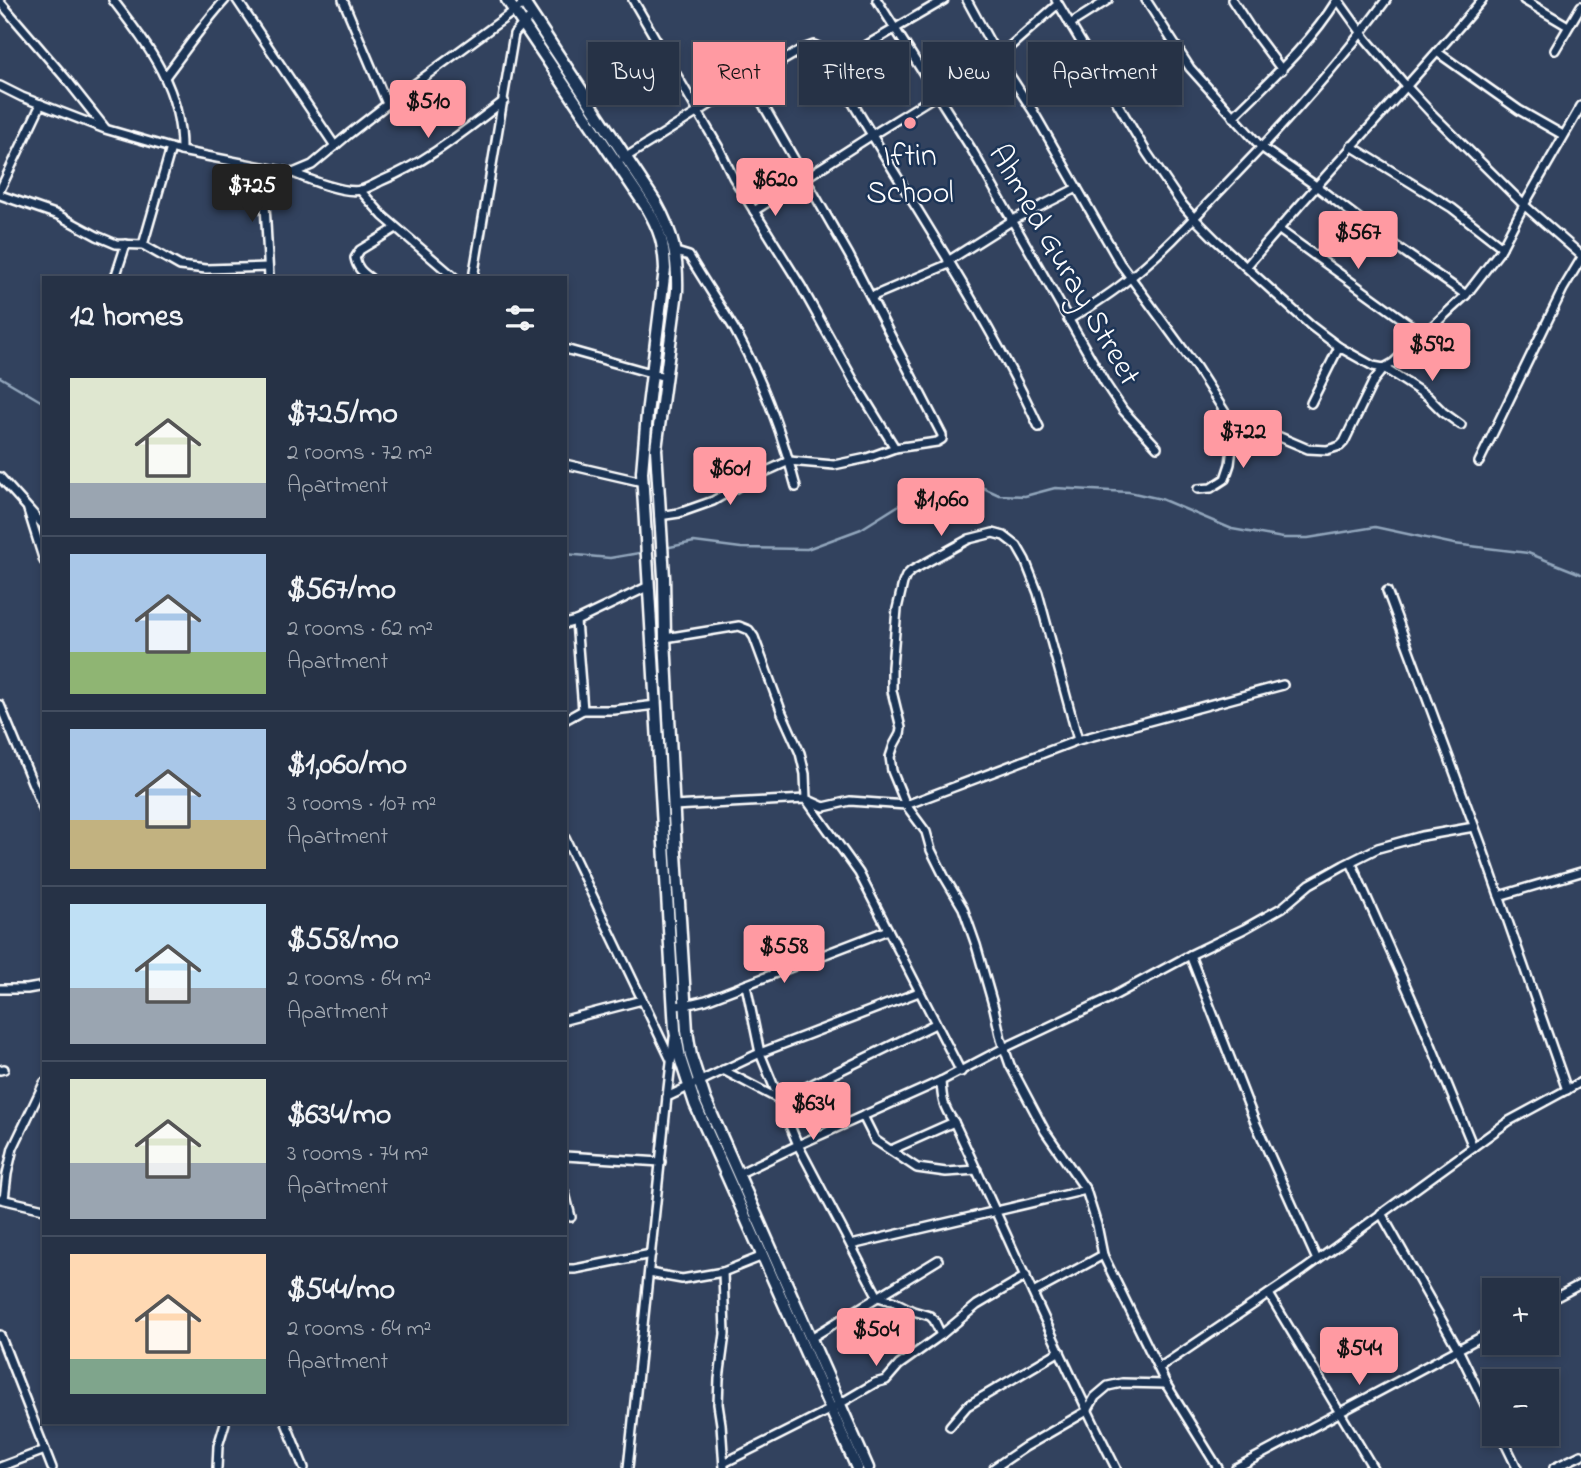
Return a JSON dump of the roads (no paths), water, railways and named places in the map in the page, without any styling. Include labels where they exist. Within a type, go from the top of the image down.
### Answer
[{"type":"main road","points":[[508,0],[665,219],[676,252],[677,291],[656,449],[687,1031],[691,1056],[705,1099],[811,1338],[857,1468]]},
{"type":"main road","points":[[525,1],[621,159],[656,223],[665,252],[664,286],[643,443],[643,482],[673,1006],[675,1030],[688,1087],[763,1256],[835,1406],[869,1468]]},
{"type":"street","points":[[113,0],[165,76],[181,132],[181,151]]},
{"type":"street","points":[[165,76],[225,0]]},
{"type":"street","points":[[237,0],[335,146]]},
{"type":"street","points":[[343,0],[387,104]]},
{"type":"street","points":[[633,0],[733,177],[801,286],[895,448]]},
{"type":"street","name":"Ahmed Guray Street","points":[[877,0],[923,73]]},
{"type":"street","points":[[872,42],[944,0]]},
{"type":"street","points":[[967,0],[990,42]]},
{"type":"street","points":[[1070,24],[1108,0]]},
{"type":"street","points":[[1146,0],[1189,68],[1261,147],[1466,295]]},
{"type":"street","points":[[1232,0],[1282,69]]},
{"type":"street","points":[[1233,117],[1282,69],[1325,19],[1337,0],[1407,87],[1524,205],[1581,257],[1479,462]]},
{"type":"street","points":[[1068,320],[1131,278],[1194,218],[1318,86],[1386,0]]},
{"type":"street","points":[[1246,267],[1482,0]]},
{"type":"street","points":[[1524,0],[1568,26]]},
{"type":"street","points":[[293,173],[312,165],[387,104],[525,1]]},
{"type":"street","points":[[0,2],[105,129]]},
{"type":"street","points":[[1014,42],[1057,2],[1147,153],[1194,218],[1310,326],[1339,346],[1373,366],[1384,368],[1427,396],[1434,405],[1461,425]]},
{"type":"street","points":[[1555,50],[1581,6]]},
{"type":"street","points":[[472,276],[514,34],[533,16]]},
{"type":"street","points":[[1437,52],[1519,110],[1563,135]]},
{"type":"street","points":[[1014,82],[1120,263],[1226,414],[1233,440],[1225,479],[1211,488],[1198,489]]},
{"type":"street","points":[[0,86],[105,129],[181,151],[293,173],[325,185],[360,190],[405,171],[444,146],[504,101]]},
{"type":"street","points":[[754,211],[923,103]]},
{"type":"street","points":[[40,104],[0,193],[58,215],[116,244],[143,245],[180,266],[206,269],[268,267]]},
{"type":"street","points":[[621,159],[708,105]]},
{"type":"street","points":[[659,520],[713,501],[756,475],[789,461],[834,465],[867,458],[895,448],[942,439],[849,255],[763,105]]},
{"type":"street","points":[[854,105],[949,262],[1023,393],[1039,427]]},
{"type":"street","name":"Ahmed Guray Street","points":[[944,105],[1013,220],[1105,383],[1122,410],[1157,447]]},
{"type":"street","points":[[1226,414],[1308,449],[1327,450],[1340,446],[1374,380],[1466,295],[1502,247],[1581,106]]},
{"type":"street","points":[[1351,146],[1452,208],[1502,247]]},
{"type":"street","points":[[143,245],[171,148]]},
{"type":"street","points":[[263,167],[269,276]]},
{"type":"street","points":[[871,297],[949,262],[1013,220],[1077,188]]},
{"type":"street","points":[[360,190],[383,216],[453,276]]},
{"type":"street","points":[[367,276],[356,265],[355,258],[360,250],[396,228]]},
{"type":"street","points":[[1278,229],[1423,334]]},
{"type":"street","points":[[116,276],[126,244]]},
{"type":"street","points":[[676,252],[688,256],[735,331],[757,375],[785,447],[796,487]]},
{"type":"street","points":[[1311,403],[1339,346]]},
{"type":"street","points":[[567,350],[665,377]]},
{"type":"street","points":[[567,465],[643,482]]},
{"type":"street","points":[[0,477],[42,524]]},
{"type":"street","points":[[27,506],[42,555]]},
{"type":"street","points":[[1078,740],[1038,593],[1017,546],[1004,536],[993,533],[969,539],[906,576],[897,609],[892,667],[892,691],[901,728],[901,734],[890,757],[892,771],[906,805],[926,832],[931,850],[963,908],[1010,1065],[1045,1131],[1086,1191],[1103,1255],[1166,1384],[1218,1468]]},
{"type":"street","points":[[567,623],[649,584]]},
{"type":"street","points":[[1387,590],[1567,1090]]},
{"type":"street","points":[[576,621],[583,710]]},
{"type":"street","points":[[665,638],[739,626],[748,630],[754,638],[800,753],[805,774],[806,799],[859,873],[961,1072]]},
{"type":"street","points":[[673,806],[806,799],[824,807],[850,801],[906,805],[1078,740],[1283,685]]},
{"type":"street","points":[[0,705],[42,806]]},
{"type":"street","points":[[567,719],[583,710],[614,710],[656,705]]},
{"type":"street","points":[[738,1174],[961,1072],[1004,1048],[1110,998],[1244,929],[1283,907],[1311,884],[1378,848],[1422,836],[1474,827]]},
{"type":"street","points":[[567,846],[604,916],[671,1060]]},
{"type":"street","points":[[1351,862],[1421,1020],[1473,1147]]},
{"type":"street","points":[[1499,897],[1581,872]]},
{"type":"street","points":[[673,1006],[706,1000],[888,930]]},
{"type":"street","points":[[1190,955],[1255,1122],[1317,1260]]},
{"type":"street","points":[[746,985],[760,1053],[799,1145],[878,1297],[930,1316],[941,1335]]},
{"type":"street","points":[[0,989],[42,986]]},
{"type":"street","points":[[667,1097],[760,1053],[919,992]]},
{"type":"street","points":[[567,1019],[642,1000]]},
{"type":"street","points":[[780,1100],[935,1024]]},
{"type":"street","points":[[628,1468],[675,1030]]},
{"type":"street","points":[[723,1070],[780,1100]]},
{"type":"street","points":[[941,1081],[942,1101],[946,1111],[977,1170],[1087,1411],[1116,1468]]},
{"type":"street","points":[[1159,1368],[1269,1294],[1509,1121],[1581,1082]]},
{"type":"street","points":[[42,1087],[13,1148],[2,1199],[42,1209]]},
{"type":"street","points":[[863,1116],[875,1140],[918,1168],[946,1172],[977,1170]]},
{"type":"street","points":[[891,1150],[954,1122]]},
{"type":"street","points":[[567,1156],[661,1163]]},
{"type":"street","points":[[851,1245],[1086,1191]]},
{"type":"street","points":[[567,1201],[571,1217]]},
{"type":"street","points":[[1381,1213],[1458,1349],[1482,1398]]},
{"type":"street","points":[[567,1269],[651,1254]]},
{"type":"street","points":[[1033,1293],[1103,1255]]},
{"type":"street","points":[[649,1273],[682,1279],[723,1272],[763,1256]]},
{"type":"street","points":[[811,1338],[938,1261]]},
{"type":"street","points":[[723,1272],[726,1334],[718,1404],[724,1465],[875,1383],[886,1380],[899,1365],[941,1335],[976,1305],[1026,1276]]},
{"type":"street","points":[[1559,1296],[1581,1284]]},
{"type":"street","points":[[1269,1294],[1373,1468]]},
{"type":"street","points":[[0,1335],[52,1468]]},
{"type":"street","points":[[1236,1468],[1482,1336]]},
{"type":"street","points":[[950,1426],[967,1406],[1060,1351]]},
{"type":"street","points":[[995,1468],[1087,1411],[1095,1396],[1108,1386],[1122,1383],[1166,1384]]},
{"type":"street","points":[[217,1468],[218,1446],[225,1424]]},
{"type":"street","points":[[286,1424],[304,1468]]},
{"type":"street","points":[[1506,1446],[1517,1468]]},
{"type":"street","points":[[0,1467],[45,1450]]},
{"type":"street","points":[[1554,1468],[1581,1455]]},
{"type":"waterway","points":[[0,377],[42,402]]},
{"type":"waterway","points":[[665,548],[694,542],[741,548],[807,549],[861,529],[928,487],[968,481],[999,495],[1025,496],[1055,488],[1129,492],[1161,499],[1232,529],[1283,538],[1308,538],[1375,527],[1454,544],[1528,553],[1581,574]]},
{"type":"waterway","points":[[567,554],[610,558],[645,552]]},
{"type":"place","name":"Iftin School","points":[[910,123]]}]
